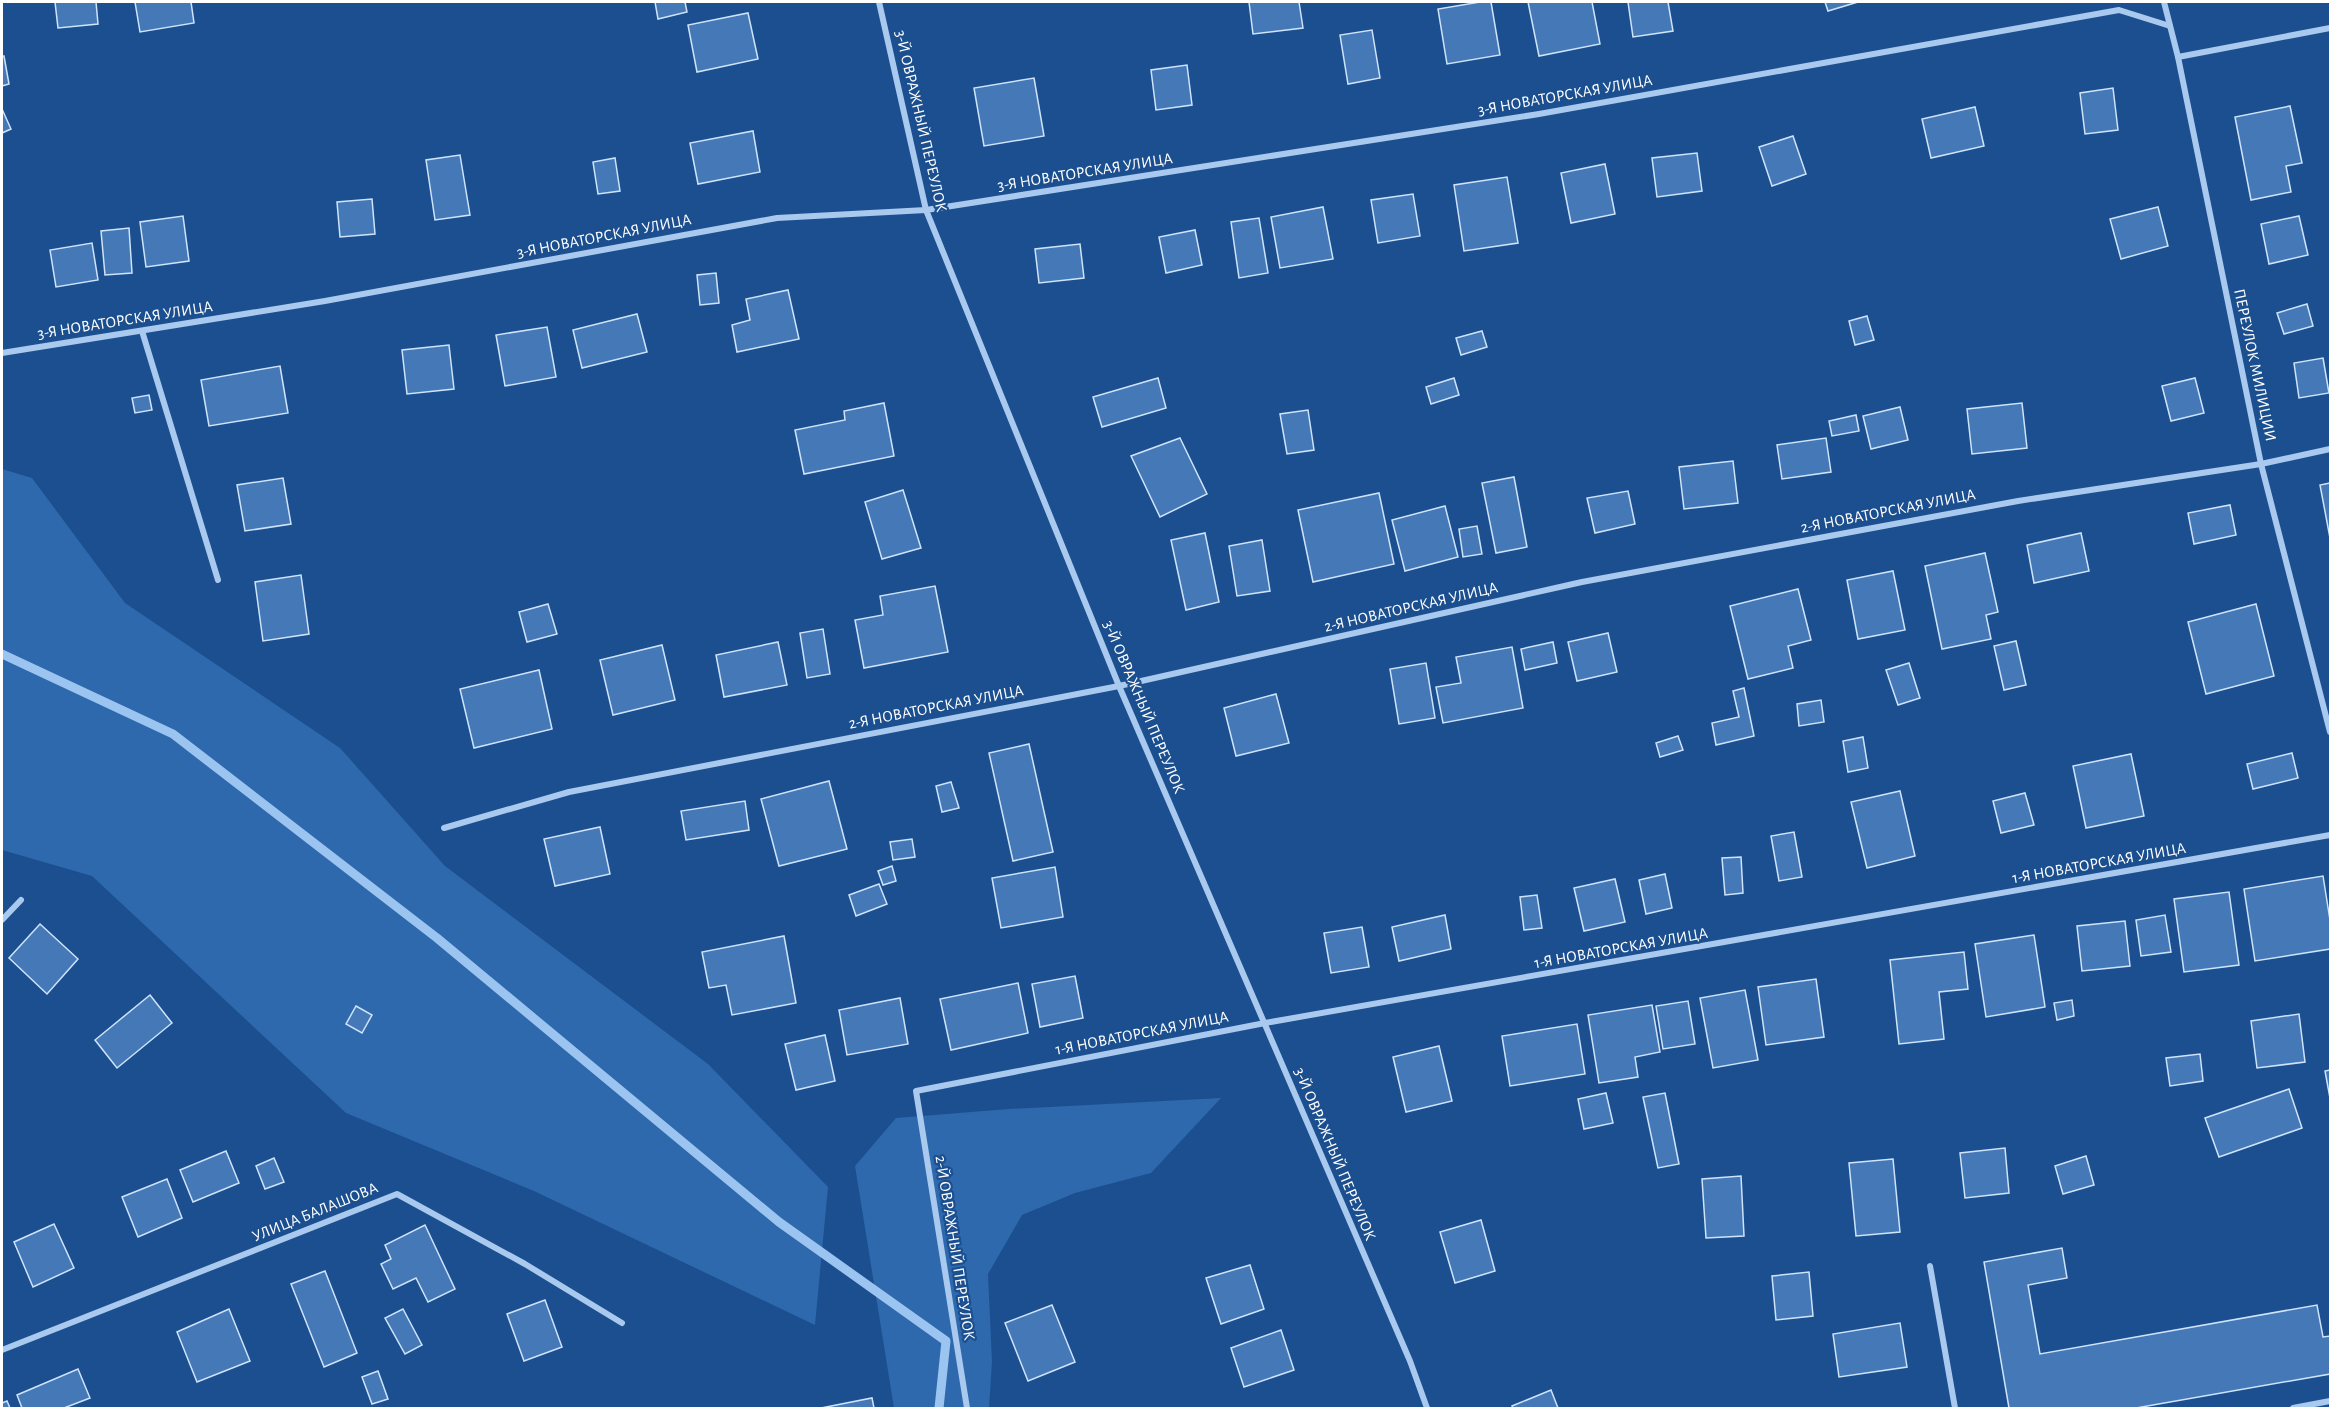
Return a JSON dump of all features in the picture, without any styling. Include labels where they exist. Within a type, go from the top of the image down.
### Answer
[{"type":"street","name":"3-Й ОВРАЖНЫЙ ПЕРЕУЛОК","points":[[879,2],[926,210],[1119,686],[1410,1361],[1427,1408]]},
{"type":"street","name":"ПЕРЕУЛОК МИЛИЦИИ","points":[[2164,2],[2178,57],[2261,464],[2331,732]]},
{"type":"street","name":"3-Я НОВАТОРСКАЯ УЛИЦА","points":[[2,353],[325,302],[777,218],[926,210],[1539,114],[2119,10],[2170,26]]},
{"type":"street","points":[[2178,57],[2331,28]]},
{"type":"street","points":[[142,331],[218,580]]},
{"type":"street","name":"2-Я НОВАТОРСКАЯ УЛИЦА","points":[[444,828],[569,792],[1119,686],[1582,582],[2018,501],[2261,464],[2331,449]]},
{"type":"street","name":"1-Я НОВАТОРСКАЯ УЛИЦА","points":[[916,1092],[1265,1023],[2331,835]]},
{"type":"street","points":[[2,920],[21,900]]},
{"type":"street","name":"2-Й ОВРАЖНЫЙ ПЕРЕУЛОК","points":[[916,1092],[967,1408]]},
{"type":"street","name":"УЛИЦА БАЛАШОВА","points":[[2,1350],[397,1194],[525,1264],[622,1323]]},
{"type":"street","points":[[1930,1266],[1955,1408]]},
{"type":"street","points":[[2293,1408],[2331,1401]]},
{"type":"shaded area","points":[[2,469],[32,478],[125,603],[340,748],[445,866],[708,1064],[828,1187],[815,1325],[534,1191],[346,1113],[92,876],[2,850]]},
{"type":"shaded area","points":[[1221,1098],[1151,1173],[1075,1193],[1022,1215],[988,1274],[992,1362],[989,1408],[894,1408],[855,1166],[896,1118],[1009,1109]]},
{"type":"building","points":[[55,2],[96,2],[98,24],[58,28]]},
{"type":"building","points":[[135,2],[191,2],[194,23],[140,32]]},
{"type":"building","points":[[655,2],[685,2],[687,12],[658,19]]},
{"type":"building","points":[[1249,2],[1299,2],[1303,28],[1253,34]]},
{"type":"building","points":[[1491,2],[1500,55],[1447,64],[1438,9]]},
{"type":"building","points":[[1528,2],[1592,2],[1600,44],[1539,56]]},
{"type":"building","points":[[1628,2],[1668,2],[1673,31],[1633,37]]},
{"type":"building","points":[[1825,2],[1858,2],[1828,11]]},
{"type":"building","points":[[748,13],[758,59],[697,72],[688,25]]},
{"type":"building","points":[[1372,30],[1380,78],[1348,84],[1340,35]]},
{"type":"building","points":[[2,56],[4,56],[9,84],[2,86]]},
{"type":"building","points":[[1187,65],[1192,105],[1156,110],[1151,70]]},
{"type":"building","points":[[1034,78],[1044,136],[984,146],[974,88]]},
{"type":"building","points":[[2113,88],[2118,130],[2085,134],[2080,93]]},
{"type":"building","points":[[2290,106],[2302,163],[2286,166],[2291,192],[2251,200],[2235,117]]},
{"type":"building","points":[[1975,107],[1984,146],[1931,158],[1922,119]]},
{"type":"building","points":[[2,109],[11,129],[2,133]]},
{"type":"building","points":[[753,131],[760,172],[698,184],[690,143]]},
{"type":"building","points":[[1793,136],[1806,174],[1772,186],[1759,147]]},
{"type":"building","points":[[1697,153],[1702,191],[1657,197],[1652,158]]},
{"type":"building","points":[[460,155],[470,215],[435,220],[426,160]]},
{"type":"building","points":[[615,158],[620,191],[598,194],[593,162]]},
{"type":"building","points":[[1605,164],[1615,214],[1571,223],[1561,173]]},
{"type":"building","points":[[1507,177],[1518,243],[1464,251],[1454,185]]},
{"type":"building","points":[[1413,194],[1420,236],[1378,243],[1371,200]]},
{"type":"building","points":[[372,199],[375,234],[340,237],[337,202]]},
{"type":"building","points":[[1323,207],[1333,259],[1280,268],[1271,217]]},
{"type":"building","points":[[2158,207],[2168,246],[2121,259],[2110,219]]},
{"type":"building","points":[[183,216],[189,261],[146,267],[140,222]]},
{"type":"building","points":[[2299,216],[2308,255],[2269,264],[2261,224]]},
{"type":"building","points":[[1259,218],[1268,273],[1239,278],[1231,222]]},
{"type":"building","points":[[129,228],[132,273],[105,275],[101,231]]},
{"type":"building","points":[[1195,230],[1202,265],[1166,273],[1159,237]]},
{"type":"building","points":[[92,243],[98,280],[56,287],[50,250]]},
{"type":"building","points":[[1080,244],[1084,278],[1039,283],[1035,249]]},
{"type":"building","points":[[716,273],[719,303],[700,305],[697,275]]},
{"type":"building","points":[[788,290],[799,339],[737,352],[732,325],[750,320],[746,299]]},
{"type":"building","points":[[2307,304],[2313,326],[2284,334],[2277,313]]},
{"type":"building","points":[[637,314],[647,352],[582,368],[573,330]]},
{"type":"building","points":[[1867,316],[1874,340],[1855,345],[1849,321]]},
{"type":"building","points":[[547,327],[556,377],[505,386],[496,335]]},
{"type":"building","points":[[1482,331],[1487,347],[1461,355],[1456,338]]},
{"type":"building","points":[[449,345],[454,389],[407,394],[402,350]]},
{"type":"building","points":[[2323,358],[2329,393],[2299,398],[2294,363]]},
{"type":"building","points":[[280,366],[288,413],[209,426],[201,380]]},
{"type":"building","points":[[1158,378],[1166,408],[1102,427],[1093,397]]},
{"type":"building","points":[[1454,378],[1459,395],[1431,404],[1426,387]]},
{"type":"building","points":[[2195,378],[2204,413],[2171,421],[2162,386]]},
{"type":"building","points":[[149,395],[152,410],[135,413],[132,398]]},
{"type":"building","points":[[884,403],[894,456],[804,474],[795,430],[845,420],[844,411]]},
{"type":"building","points":[[2022,403],[2027,448],[1972,454],[1967,409]]},
{"type":"building","points":[[1900,407],[1908,440],[1871,449],[1863,416]]},
{"type":"building","points":[[1308,410],[1314,450],[1287,454],[1280,414]]},
{"type":"building","points":[[1856,415],[1859,431],[1832,436],[1829,421]]},
{"type":"building","points":[[1180,438],[1207,494],[1160,517],[1131,456]]},
{"type":"building","points":[[1826,438],[1831,472],[1782,479],[1777,445]]},
{"type":"building","points":[[1733,461],[1738,503],[1684,509],[1679,467]]},
{"type":"building","points":[[1514,477],[1527,547],[1496,553],[1482,483]]},
{"type":"building","points":[[283,478],[291,524],[245,531],[237,485]]},
{"type":"building","points":[[2330,483],[2330,538],[2320,485]]},
{"type":"building","points":[[903,490],[921,548],[882,559],[865,502]]},
{"type":"building","points":[[1628,491],[1635,524],[1595,533],[1587,498]]},
{"type":"building","points":[[1379,493],[1394,564],[1313,582],[1298,510]]},
{"type":"building","points":[[2230,505],[2236,535],[2194,544],[2188,513]]},
{"type":"building","points":[[1445,506],[1458,557],[1405,571],[1392,520]]},
{"type":"building","points":[[1477,526],[1482,554],[1463,557],[1459,529]]},
{"type":"building","points":[[1205,533],[1219,602],[1186,610],[1171,540]]},
{"type":"building","points":[[2081,533],[2089,571],[2034,583],[2027,545]]},
{"type":"building","points":[[1262,540],[1270,591],[1237,596],[1229,546]]},
{"type":"building","points":[[1985,553],[1998,612],[1986,615],[1991,639],[1942,649],[1925,566]]},
{"type":"building","points":[[1893,571],[1905,630],[1858,639],[1847,580]]},
{"type":"building","points":[[301,575],[309,634],[263,641],[255,582]]},
{"type":"building","points":[[935,586],[948,652],[864,668],[855,620],[883,615],[880,596]]},
{"type":"building","points":[[1798,589],[1811,640],[1788,646],[1793,668],[1748,679],[1730,606]]},
{"type":"building","points":[[548,604],[557,634],[527,642],[519,612]]},
{"type":"building","points":[[2256,604],[2274,676],[2206,694],[2188,622]]},
{"type":"building","points":[[823,629],[830,674],[807,678],[800,633]]},
{"type":"building","points":[[1608,633],[1617,672],[1577,681],[1568,642]]},
{"type":"building","points":[[2016,641],[2026,685],[2004,690],[1994,646]]},
{"type":"building","points":[[778,642],[787,685],[724,697],[716,655]]},
{"type":"building","points":[[1553,642],[1557,663],[1525,670],[1521,649]]},
{"type":"building","points":[[662,645],[675,700],[613,715],[600,660]]},
{"type":"building","points":[[1512,647],[1523,708],[1443,723],[1436,687],[1461,683],[1456,657]]},
{"type":"building","points":[[1426,663],[1435,718],[1399,724],[1390,669]]},
{"type":"building","points":[[1909,663],[1920,698],[1898,705],[1886,670]]},
{"type":"building","points":[[539,670],[552,729],[474,748],[460,689]]},
{"type":"building","points":[[1744,688],[1754,736],[1716,745],[1712,723],[1739,717],[1733,691]]},
{"type":"building","points":[[1276,694],[1289,743],[1236,756],[1224,708]]},
{"type":"building","points":[[1821,700],[1824,722],[1799,726],[1797,704]]},
{"type":"building","points":[[1678,736],[1683,750],[1660,757],[1656,743]]},
{"type":"building","points":[[1863,737],[1868,768],[1848,772],[1843,741]]},
{"type":"building","points":[[1029,744],[1053,852],[1013,861],[989,753]]},
{"type":"building","points":[[2292,753],[2298,778],[2253,789],[2247,764]]},
{"type":"building","points":[[2131,754],[2144,816],[2086,828],[2073,766]]},
{"type":"building","points":[[829,781],[847,849],[779,866],[761,799]]},
{"type":"building","points":[[951,782],[959,808],[942,812],[936,786]]},
{"type":"building","points":[[1900,791],[1915,856],[1867,868],[1851,802]]},
{"type":"building","points":[[2025,793],[2034,825],[2001,833],[1993,801]]},
{"type":"building","points":[[745,801],[749,830],[686,840],[681,811]]},
{"type":"building","points":[[600,827],[610,874],[555,886],[544,839]]},
{"type":"building","points":[[1794,832],[1802,877],[1779,881],[1771,836]]},
{"type":"building","points":[[912,839],[915,857],[893,860],[890,842]]},
{"type":"building","points":[[1741,857],[1743,893],[1725,895],[1722,858]]},
{"type":"building","points":[[892,866],[896,881],[883,885],[878,871]]},
{"type":"building","points":[[1055,867],[1063,917],[1001,928],[992,878]]},
{"type":"building","points":[[1665,874],[1672,908],[1646,914],[1639,880]]},
{"type":"building","points":[[2323,876],[2330,920],[2330,949],[2255,961],[2244,889]]},
{"type":"building","points":[[1615,879],[1625,922],[1584,931],[1574,888]]},
{"type":"building","points":[[879,884],[887,904],[856,916],[849,895]]},
{"type":"building","points":[[2229,892],[2239,965],[2184,972],[2174,899]]},
{"type":"building","points":[[1537,895],[1542,928],[1524,930],[1520,897]]},
{"type":"building","points":[[1445,915],[1451,949],[1399,961],[1392,927]]},
{"type":"building","points":[[2165,915],[2171,952],[2141,956],[2136,920]]},
{"type":"building","points":[[2125,921],[2130,966],[2082,971],[2077,926]]},
{"type":"building","points":[[40,924],[78,959],[47,994],[9,958]]},
{"type":"building","points":[[1362,927],[1369,967],[1331,973],[1324,933]]},
{"type":"building","points":[[2034,935],[2045,1007],[1986,1017],[1975,944]]},
{"type":"building","points":[[784,936],[796,1003],[732,1015],[726,985],[709,988],[702,952]]},
{"type":"building","points":[[1964,952],[1968,989],[1939,992],[1944,1039],[1899,1044],[1890,960]]},
{"type":"building","points":[[1075,976],[1083,1018],[1040,1027],[1032,984]]},
{"type":"building","points":[[1816,979],[1824,1037],[1766,1045],[1758,987]]},
{"type":"building","points":[[1018,983],[1028,1033],[951,1050],[940,999]]},
{"type":"building","points":[[1745,990],[1758,1060],[1713,1068],[1700,998]]},
{"type":"building","points":[[150,995],[172,1023],[117,1068],[95,1040]]},
{"type":"building","points":[[900,998],[908,1044],[847,1055],[839,1010]]},
{"type":"building","points":[[2072,1000],[2074,1016],[2057,1020],[2054,1003]]},
{"type":"building","points":[[1688,1001],[1695,1044],[1663,1049],[1656,1006]]},
{"type":"building","points":[[1652,1005],[1660,1052],[1635,1057],[1638,1077],[1599,1083],[1588,1015]]},
{"type":"building","points":[[356,1006],[372,1015],[362,1033],[346,1024]]},
{"type":"building","points":[[2299,1014],[2305,1062],[2257,1068],[2251,1021]]},
{"type":"building","points":[[1577,1024],[1585,1074],[1510,1086],[1502,1036]]},
{"type":"building","points":[[825,1035],[835,1081],[796,1090],[785,1044]]},
{"type":"building","points":[[1439,1046],[1452,1101],[1406,1112],[1393,1057]]},
{"type":"building","points":[[2200,1054],[2203,1081],[2170,1086],[2166,1058]]},
{"type":"building","points":[[2330,1070],[2330,1098],[2325,1071]]},
{"type":"building","points":[[2289,1089],[2302,1128],[2219,1157],[2205,1118]]},
{"type":"building","points":[[1606,1093],[1613,1123],[1584,1129],[1578,1099]]},
{"type":"building","points":[[1665,1093],[1679,1164],[1658,1168],[1643,1097]]},
{"type":"building","points":[[2005,1148],[2009,1193],[1965,1198],[1960,1153]]},
{"type":"building","points":[[226,1151],[239,1183],[193,1202],[180,1170]]},
{"type":"building","points":[[2086,1156],[2094,1185],[2063,1194],[2055,1166]]},
{"type":"building","points":[[274,1158],[284,1182],[265,1189],[256,1166]]},
{"type":"building","points":[[1893,1159],[1900,1232],[1856,1236],[1849,1163]]},
{"type":"building","points":[[1741,1176],[1744,1236],[1706,1238],[1702,1179]]},
{"type":"building","points":[[167,1179],[182,1218],[138,1237],[122,1197]]},
{"type":"building","points":[[1481,1220],[1495,1271],[1455,1283],[1440,1232]]},
{"type":"building","points":[[54,1224],[74,1268],[33,1287],[14,1242]]},
{"type":"building","points":[[425,1225],[455,1289],[428,1302],[416,1278],[393,1289],[381,1264],[391,1259],[385,1245]]},
{"type":"building","points":[[2062,1248],[2067,1278],[2028,1285],[2040,1354],[2317,1305],[2323,1337],[2330,1336],[2330,1374],[2136,1408],[2009,1408],[1984,1262]]},
{"type":"building","points":[[1250,1265],[1264,1309],[1221,1324],[1206,1278]]},
{"type":"building","points":[[325,1271],[357,1353],[324,1367],[291,1284]]},
{"type":"building","points":[[1809,1272],[1813,1316],[1776,1320],[1772,1276]]},
{"type":"building","points":[[545,1300],[562,1347],[524,1361],[507,1314]]},
{"type":"building","points":[[1052,1305],[1075,1362],[1028,1381],[1005,1323]]},
{"type":"building","points":[[229,1309],[250,1361],[197,1382],[177,1332]]},
{"type":"building","points":[[403,1309],[422,1345],[405,1354],[385,1318]]},
{"type":"building","points":[[1900,1323],[1907,1367],[1839,1377],[1833,1334]]},
{"type":"building","points":[[1281,1330],[1294,1370],[1244,1387],[1231,1348]]},
{"type":"building","points":[[78,1369],[90,1398],[64,1408],[22,1408],[17,1395]]},
{"type":"building","points":[[378,1371],[388,1399],[372,1404],[362,1377]]},
{"type":"building","points":[[1551,1390],[1558,1408],[1513,1408],[1512,1406]]},
{"type":"building","points":[[872,1398],[874,1408],[821,1408]]},
{"type":"building","points":[[7,1401],[10,1408],[2,1408],[2,1403]]},
{"type":"waterway","points":[[2,654],[173,734],[437,938],[779,1222],[946,1341],[939,1408]]}]
